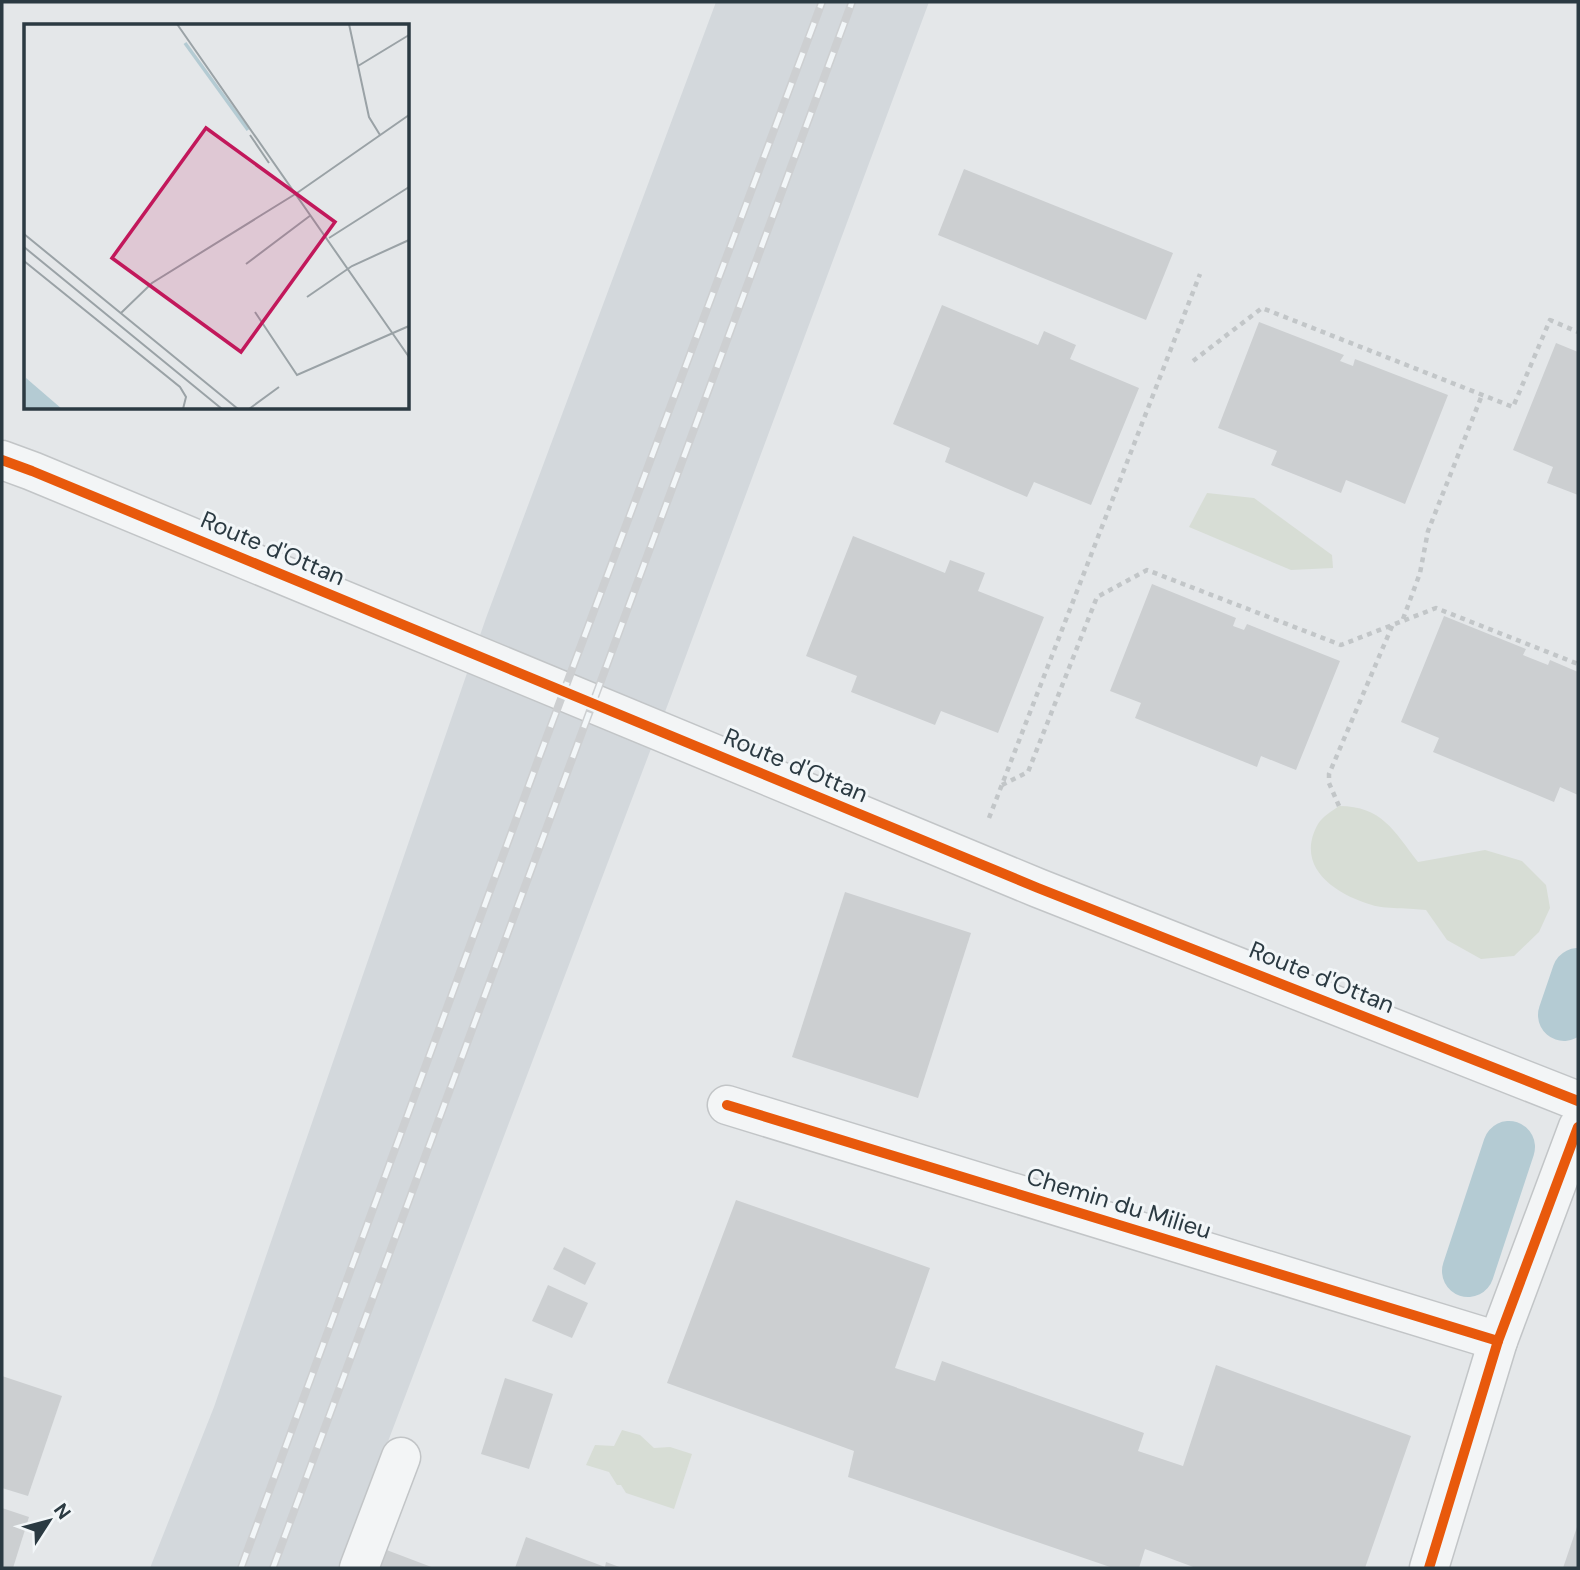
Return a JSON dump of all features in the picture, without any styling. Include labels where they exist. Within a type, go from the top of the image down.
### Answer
[{"type":"street","name":"Route d'Ottan","points":[[2,460],[972,861],[1578,1101]]},
{"type":"street","name":"Chemin du Milieu","points":[[727,1104],[1498,1341]]},
{"type":"street","points":[[1429,1568],[1498,1341],[1578,1127]]},
{"type":"street","points":[[359,1568],[401,1457]]},
{"type":"path","points":[[972,861],[1200,274]]},
{"type":"path","points":[[1194,361],[1262,308],[1513,407],[1549,320],[1578,332]]},
{"type":"path","points":[[1403,619],[1420,573],[1428,531],[1482,395]]},
{"type":"path","points":[[1002,785],[1028,772],[1097,597],[1147,570],[1341,645],[1436,608],[1578,664]]},
{"type":"path","points":[[1339,806],[1329,783],[1329,774],[1393,623]]},
{"type":"shaded area","points":[[716,2],[929,2],[671,696],[340,1568],[150,1568],[214,1407],[486,618]]},
{"type":"shaded area","points":[[1207,493],[1254,498],[1332,555],[1333,568],[1291,570],[1189,527]]},
{"type":"shaded area","points":[[1339,806],[1366,810],[1386,822],[1418,862],[1485,850],[1522,861],[1546,885],[1550,908],[1539,932],[1514,956],[1481,959],[1447,940],[1426,910],[1377,906],[1358,900],[1332,886],[1315,866],[1311,853],[1312,839],[1318,824]]},
{"type":"shaded area","points":[[622,1430],[640,1435],[654,1448],[670,1447],[692,1454],[674,1509],[626,1493],[609,1472],[586,1465],[595,1445],[614,1446]]},
{"type":"building","points":[[964,169],[1173,253],[1146,320],[938,235]]},
{"type":"building","points":[[942,305],[1038,345],[1044,331],[1076,345],[1070,359],[1139,388],[1091,505],[1034,482],[1027,497],[945,462],[950,448],[893,424]]},
{"type":"building","points":[[1259,322],[1344,355],[1340,361],[1353,366],[1355,359],[1448,395],[1405,504],[1346,480],[1341,493],[1271,465],[1277,451],[1218,428]]},
{"type":"building","points":[[1556,343],[1578,352],[1578,495],[1547,483],[1553,467],[1513,450]]},
{"type":"building","points":[[853,536],[945,573],[950,560],[985,573],[978,591],[1044,617],[998,733],[941,711],[935,725],[851,692],[857,676],[806,656]]},
{"type":"building","points":[[1152,584],[1236,618],[1233,626],[1244,630],[1247,624],[1340,661],[1296,770],[1261,756],[1257,767],[1135,718],[1141,703],[1110,691]]},
{"type":"building","points":[[1444,616],[1526,649],[1523,655],[1548,665],[1550,660],[1578,672],[1578,795],[1560,787],[1554,802],[1433,752],[1439,738],[1401,722]]},
{"type":"building","points":[[845,892],[971,933],[918,1098],[792,1057]]},
{"type":"building","points":[[736,1200],[930,1268],[895,1368],[935,1381],[942,1361],[1144,1433],[1138,1451],[1183,1466],[1216,1365],[1411,1436],[1365,1568],[1196,1568],[1145,1549],[1139,1568],[1113,1568],[848,1477],[854,1451],[667,1383]]},
{"type":"building","points":[[564,1247],[596,1263],[585,1285],[553,1269]]},
{"type":"building","points":[[548,1285],[588,1303],[572,1338],[532,1321]]},
{"type":"building","points":[[2,1376],[62,1396],[28,1496],[2,1488]]},
{"type":"building","points":[[505,1378],[553,1394],[529,1469],[481,1454]]},
{"type":"building","points":[[2,1508],[29,1517],[13,1568],[2,1568]]},
{"type":"building","points":[[1578,1524],[1578,1568],[1563,1568]]},
{"type":"building","points":[[526,1537],[605,1567],[606,1562],[622,1568],[515,1568]]},
{"type":"building","points":[[384,1549],[434,1568],[377,1568]]},
{"type":"waterway","points":[[1564,1015],[1578,974]]},
{"type":"waterway","points":[[1468,1271],[1509,1147]]},
{"type":"railway","points":[[241,1568],[537,763],[822,2]]},
{"type":"railway","points":[[273,1568],[852,2]]},
{"type":"cycle path","points":[[2,460],[1038,888],[1578,1101]]},
{"type":"cycle path","points":[[727,1105],[1498,1341]]},
{"type":"cycle path","points":[[1429,1568],[1498,1341],[1578,1127]]}]
